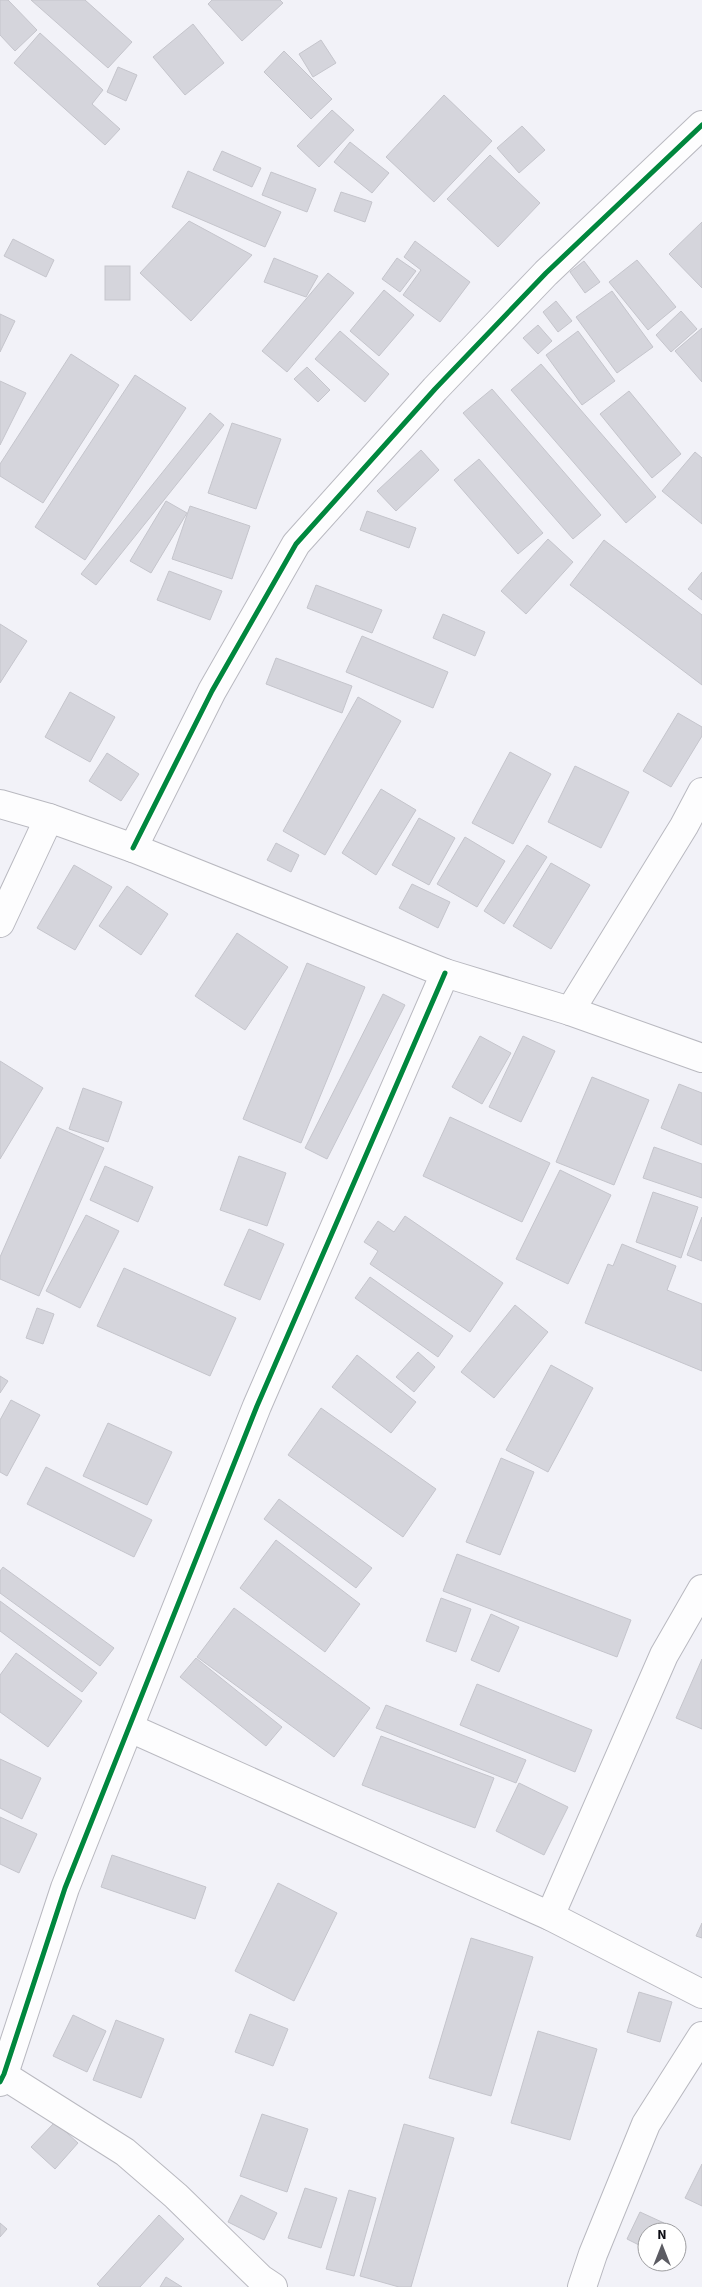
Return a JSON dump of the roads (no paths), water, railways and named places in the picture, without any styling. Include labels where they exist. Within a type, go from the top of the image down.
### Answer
[{"type":"street","points":[[133,848],[212,691],[296,544],[434,389],[546,273],[702,125]]},
{"type":"street","points":[[570,1011],[684,826],[702,792]]},
{"type":"street","points":[[0,804],[49,818],[133,848],[445,973],[570,1011],[702,1058]]},
{"type":"street","points":[[0,923],[49,818]]},
{"type":"street","points":[[273,2287],[261,2279],[176,2196],[126,2152],[1,2076],[65,1888],[257,1406],[445,973]]},
{"type":"street","points":[[550,1916],[664,1655],[702,1589]]},
{"type":"street","points":[[130,1728],[550,1916],[702,1994]]},
{"type":"street","points":[[582,2287],[593,2254],[646,2124],[702,2036]]}]
